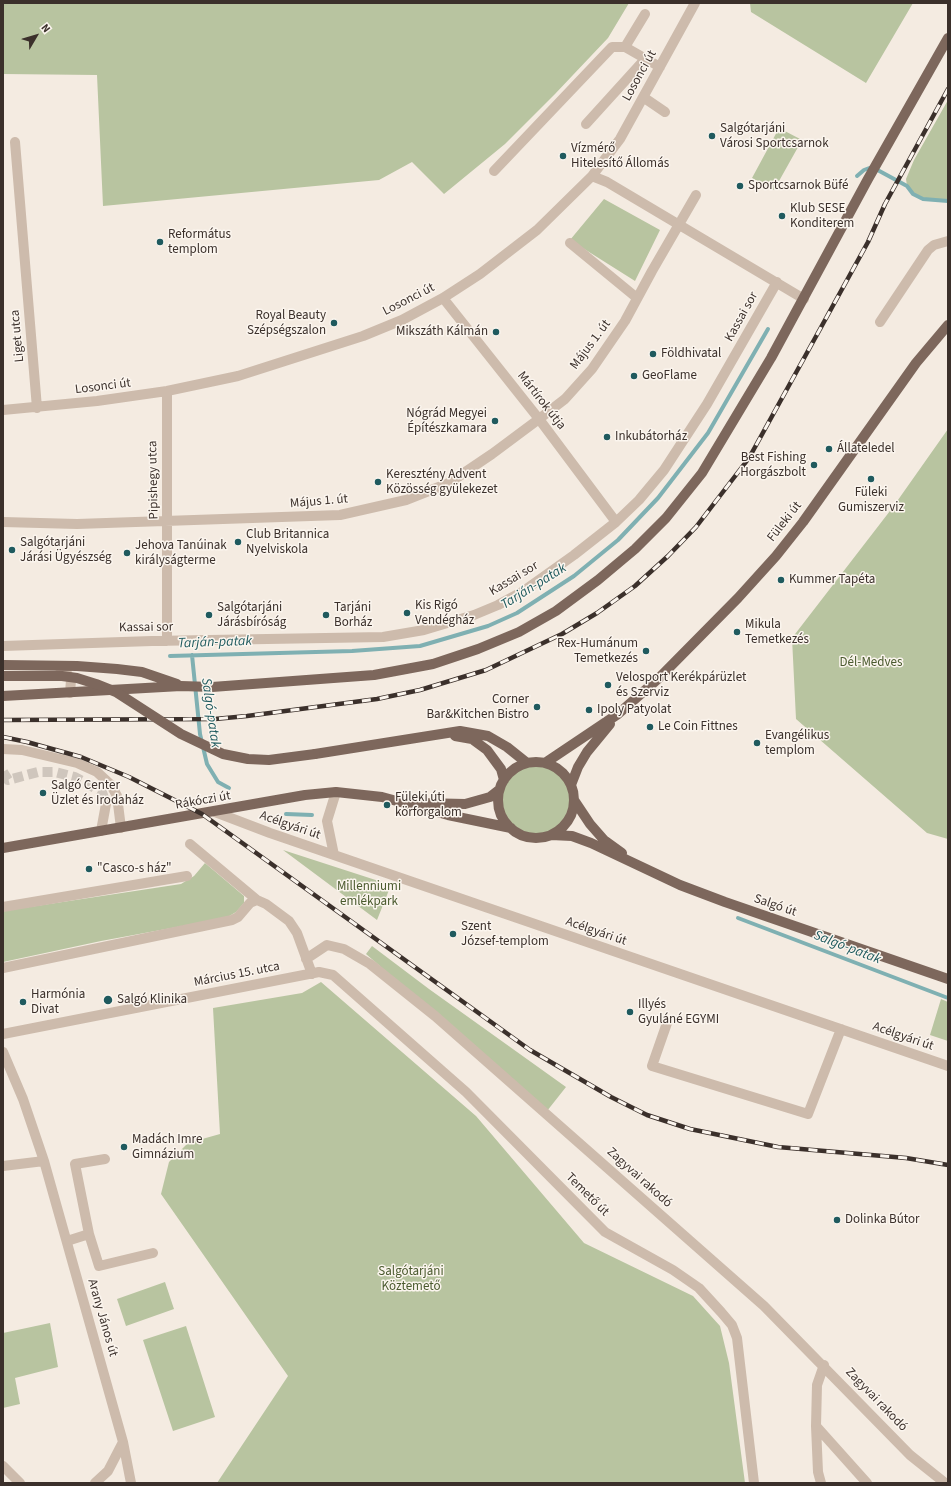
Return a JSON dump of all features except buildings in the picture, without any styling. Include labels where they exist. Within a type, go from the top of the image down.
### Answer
[{"type":"main road","points":[[3,696],[181,686],[212,687],[374,675],[433,664],[478,649],[519,632],[556,611],[598,580],[635,549],[666,518],[702,472],[771,358],[868,179],[948,38]]},
{"type":"main road","name":"Füleki út","points":[[618,714],[689,649],[776,556],[803,522],[916,363],[948,325]]},
{"type":"main road","points":[[3,665],[77,666],[142,672],[181,686]]},
{"type":"main road","points":[[3,676],[62,676],[77,678],[96,684],[116,692],[181,734],[223,754],[248,759],[269,760],[315,754],[460,731],[480,733],[499,741],[527,763]]},
{"type":"main road","points":[[545,763],[618,714]]},
{"type":"main road","points":[[571,785],[575,772],[587,752],[618,714]]},
{"type":"main road","points":[[433,735],[464,737],[478,743],[494,758],[501,769],[504,780]]},
{"type":"main road","points":[[539,762],[551,765],[562,772],[571,785],[574,800],[590,824],[604,840],[641,867],[591,843],[572,836],[551,835],[539,838],[527,837],[515,832],[506,823],[500,812],[498,800],[504,780],[515,768],[527,763],[539,762]]},
{"type":"main road","points":[[407,803],[465,804],[490,797],[500,790]]},
{"type":"main road","name":"Rákóczi út","points":[[3,848],[336,792],[382,797],[407,803]]},
{"type":"main road","points":[[551,835],[562,828],[570,818],[574,800]]},
{"type":"main road","points":[[407,803],[448,815],[511,828]]},
{"type":"main road","name":"Salgó út","points":[[641,867],[725,902],[948,979]]},
{"type":"street","name":"Losonci út","points":[[3,410],[37,408],[167,391],[238,376],[356,339],[402,320],[443,298],[487,269],[537,230],[592,176],[620,139],[695,3]]},
{"type":"street","points":[[625,47],[645,14]]},
{"type":"street","points":[[494,171],[612,47],[625,47],[660,67]]},
{"type":"street","points":[[586,124],[645,59]]},
{"type":"street","points":[[644,97],[665,112]]},
{"type":"street","name":"Liget utca","points":[[15,142],[37,408]]},
{"type":"street","points":[[592,176],[607,182],[676,228],[777,282],[804,299]]},
{"type":"street","name":"Május 1. út","points":[[3,522],[77,524],[340,516],[406,500],[449,483],[492,454],[539,419],[565,398],[592,369],[625,321],[676,228],[696,195]]},
{"type":"street","points":[[880,322],[928,250],[934,245],[948,241]]},
{"type":"street","points":[[570,243],[637,298]]},
{"type":"street","name":"Kassai sor","points":[[3,646],[167,641],[358,638],[404,634],[424,630],[474,615],[498,605],[522,592],[574,555],[616,522],[639,500],[664,470],[707,404],[777,282]]},
{"type":"street","name":"Mártírok útja","points":[[443,298],[539,419],[616,522]]},
{"type":"street","name":"Pipishegy utca","points":[[167,391],[167,641]]},
{"type":"street","points":[[58,666],[69,676],[71,680],[70,692]]},
{"type":"street","points":[[3,749],[22,750],[78,763],[97,772],[111,785],[117,796],[121,828]]},
{"type":"street","points":[[334,855],[327,821],[336,792]]},
{"type":"street","points":[[101,831],[106,804]]},
{"type":"street","name":"Acélgyári út","points":[[215,812],[334,855],[948,1066]]},
{"type":"street","points":[[190,844],[257,900],[266,904],[289,921],[297,934],[312,974]]},
{"type":"street","points":[[3,907],[187,876]]},
{"type":"street","points":[[3,968],[232,920],[238,917],[250,903],[257,900]]},
{"type":"street","name":"Zagyvai rakodó","points":[[306,959],[326,945],[344,949],[376,969],[435,1016],[764,1306],[824,1365],[910,1455],[945,1483]]},
{"type":"street","name":"Temető út","points":[[312,974],[322,972],[336,977],[466,1092],[605,1232],[673,1270],[699,1288],[721,1312],[732,1325],[737,1338],[754,1483]]},
{"type":"street","name":"Március 15. utca","points":[[3,1034],[312,974]]},
{"type":"street","points":[[667,1023],[652,1066],[808,1114],[841,1029]]},
{"type":"street","name":"Arany János út","points":[[3,1052],[23,1099],[44,1161],[124,1442],[131,1483]]},
{"type":"street","points":[[105,1160],[75,1164],[89,1234],[99,1266],[153,1253]]},
{"type":"street","points":[[3,1166],[44,1161]]},
{"type":"street","points":[[67,1241],[89,1234]]},
{"type":"street","points":[[820,1483],[818,1472],[816,1426],[817,1385],[824,1365]]},
{"type":"street","points":[[816,1426],[867,1483]]},
{"type":"street","points":[[95,1483],[108,1471],[124,1442]]},
{"type":"street","points":[[3,1466],[20,1483]]},
{"type":"green space","points":[[3,3],[629,3],[608,38],[555,94],[505,144],[444,194],[412,162],[379,180],[103,206],[97,75],[3,74]]},
{"type":"green space","points":[[750,3],[913,3],[866,83],[751,12]]},
{"type":"green space","points":[[948,100],[948,201],[927,200],[913,194],[907,186],[906,179],[914,160]]},
{"type":"green space","points":[[779,128],[802,140],[774,190],[752,178]]},
{"type":"green space","points":[[604,199],[660,230],[635,281],[570,240]]},
{"type":"green space","name":"Dél-Medves","points":[[948,429],[948,839],[927,833],[796,719],[792,638],[893,507]]},
{"type":"green space","points":[[536,762],[550,765],[563,773],[571,786],[574,800],[571,814],[563,827],[550,835],[536,838],[522,835],[509,827],[501,814],[498,800],[501,786],[509,773],[522,765]]},
{"type":"green space","name":"Millenniumi emlékpark","points":[[283,850],[391,885],[377,920]]},
{"type":"green space","points":[[205,863],[244,896],[244,903],[236,912],[226,918],[101,941],[3,962],[3,911],[181,884],[194,876]]},
{"type":"green space","points":[[372,946],[429,989],[566,1087],[547,1111],[366,954]]},
{"type":"green space","name":"Salgótarjáni Köztemető","points":[[321,982],[476,1116],[584,1243],[693,1296],[720,1326],[729,1363],[745,1483],[217,1483],[288,1376],[161,1194],[169,1162],[188,1143],[220,1134],[213,1008],[302,993]]},
{"type":"green space","points":[[941,999],[948,1002],[948,1041],[930,1035]]},
{"type":"green space","points":[[165,1282],[174,1309],[126,1326],[117,1299]]},
{"type":"green space","points":[[50,1323],[58,1367],[15,1378],[20,1404],[3,1408],[3,1333]]},
{"type":"green space","points":[[186,1326],[215,1417],[173,1431],[143,1340]]},
{"type":"waterway","name":"Tarján-patak","points":[[857,176],[864,170],[872,167],[907,186],[913,194],[923,199],[948,201]]},
{"type":"waterway","name":"Tarján-patak","points":[[170,656],[352,651],[420,646],[488,626],[517,613],[574,576],[618,540],[658,498],[708,433],[768,329]]},
{"type":"waterway","name":"Salgó-patak","points":[[192,655],[200,734],[207,764],[218,782],[229,788]]},
{"type":"waterway","name":"Salgó-patak","points":[[286,814],[312,815]]},
{"type":"waterway","name":"Salgó-patak","points":[[738,918],[948,998]]},
{"type":"tunnel","points":[[3,772],[8,780],[38,772],[55,772],[75,777],[102,792],[106,804]]},
{"type":"railway","points":[[3,720],[215,719],[377,699],[420,690],[486,670],[562,634],[597,613],[635,586],[668,556],[696,527],[749,458],[868,242],[885,204],[948,89]]},
{"type":"railway","points":[[3,737],[81,757],[129,777],[202,814],[530,1050],[611,1097],[647,1115],[690,1129],[778,1147],[906,1158],[948,1165]]},
{"type":"place","name":"Salgótarjáni Városi Sportcsarnok","points":[[712,136]]},
{"type":"place","name":"Vízmérő Hitelesítő Állomás","points":[[563,156]]},
{"type":"place","name":"Sportcsarnok Büfé","points":[[740,186]]},
{"type":"place","name":"Klub SESE Konditerem","points":[[782,216]]},
{"type":"place","name":"Református templom","points":[[160,242]]},
{"type":"place","name":"Royal Beauty Szépségszalon","points":[[334,323]]},
{"type":"place","name":"Mikszáth Kálmán","points":[[496,332]]},
{"type":"place","name":"Földhivatal","points":[[653,354]]},
{"type":"place","name":"GeoFlame","points":[[634,376]]},
{"type":"place","name":"Nógrád Megyei Építészkamara","points":[[495,421]]},
{"type":"place","name":"Inkubátorház","points":[[607,437]]},
{"type":"place","name":"Állateledel","points":[[829,449]]},
{"type":"place","name":"Best Fishing Horgászbolt","points":[[814,465]]},
{"type":"place","name":"Füleki Gumiszerviz","points":[[871,479]]},
{"type":"place","name":"Keresztény Advent Közösség gyülekezet","points":[[378,482]]},
{"type":"place","name":"Club Britannica Nyelviskola","points":[[238,542]]},
{"type":"place","name":"Salgótarjáni Járási Ügyészség","points":[[12,550]]},
{"type":"place","name":"Jehova Tanúinak királyságterme","points":[[127,553]]},
{"type":"place","name":"Kummer Tapéta","points":[[781,580]]},
{"type":"place","name":"Kis Rigó Vendégház","points":[[407,613]]},
{"type":"place","name":"Salgótarjáni Járásbíróság","points":[[209,615]]},
{"type":"place","name":"Tarjáni Borház","points":[[326,615]]},
{"type":"place","name":"Mikula Temetkezés","points":[[737,632]]},
{"type":"place","name":"Rex-Humánum Temetkezés","points":[[646,651]]},
{"type":"place","name":"Velosport Kerékpárüzlet és Szerviz","points":[[608,685]]},
{"type":"place","name":"Corner Bar&Kitchen Bistro","points":[[537,707]]},
{"type":"place","name":"Ipoly Patyolat","points":[[589,710]]},
{"type":"place","name":"Le Coin Fittnes","points":[[650,727]]},
{"type":"place","name":"Evangélikus templom","points":[[757,743]]},
{"type":"place","name":"Salgó Center Üzlet és Irodaház","points":[[43,793]]},
{"type":"place","name":"Füleki úti körforgalom","points":[[387,805]]},
{"type":"place","name":"\"Casco-s ház\"","points":[[89,869]]},
{"type":"place","name":"Szent József-templom","points":[[453,934]]},
{"type":"place","name":"Salgó Klinika","points":[[108,1000]]},
{"type":"place","name":"Harmónia Divat","points":[[23,1002]]},
{"type":"place","name":"Illyés Gyuláné EGYMI","points":[[630,1012]]},
{"type":"place","name":"Madách Imre Gimnázium","points":[[124,1147]]},
{"type":"place","name":"Dolinka Bútor","points":[[837,1220]]}]
